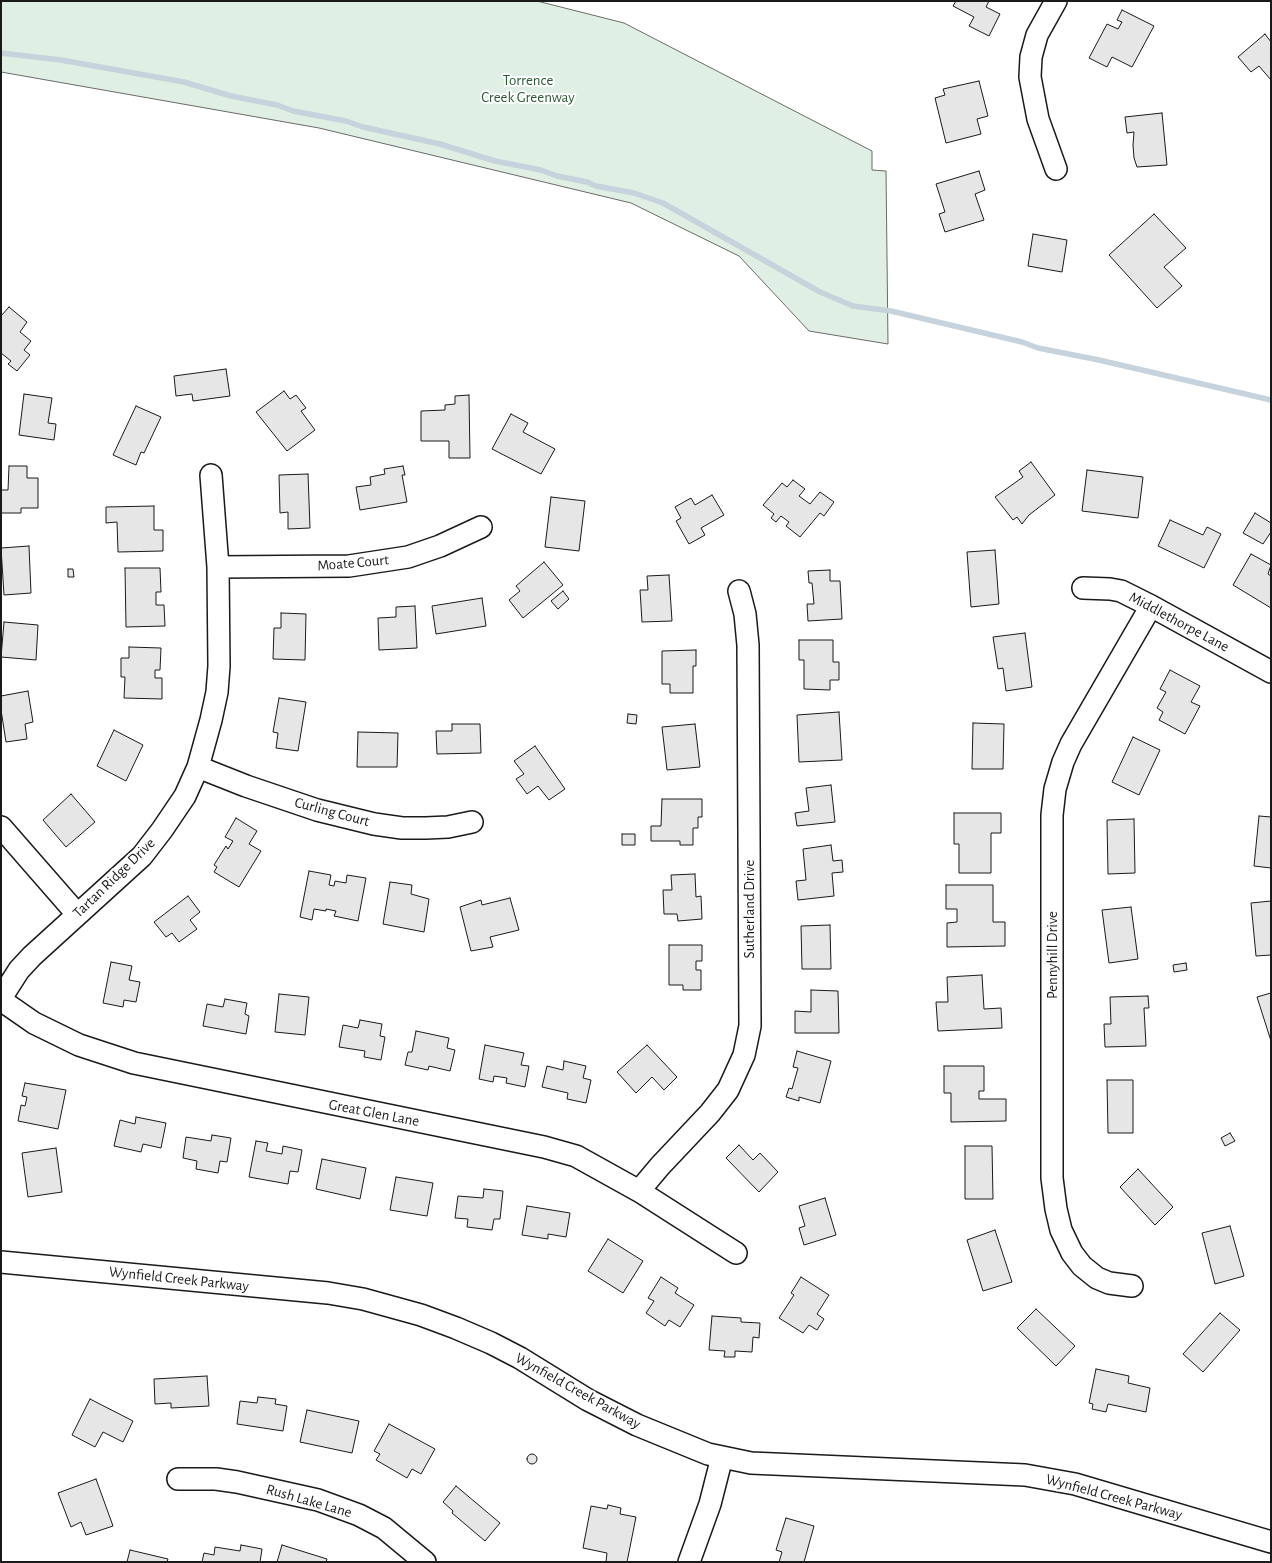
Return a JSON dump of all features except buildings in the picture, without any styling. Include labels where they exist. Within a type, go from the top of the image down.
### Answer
[{"type":"street","points":[[1056,1],[1037,35],[1031,57],[1030,77],[1038,119],[1056,169]]},
{"type":"street","name":"Tartan Ridge Drive","points":[[1,999],[19,970],[77,914],[142,856],[185,796],[198,767],[217,692],[219,666],[218,567],[212,475]]},
{"type":"street","name":"Moate Court","points":[[218,567],[349,566],[408,557],[440,546],[481,527]]},
{"type":"street","name":"Middlethorpe Lane","points":[[1083,588],[1121,591],[1271,672]]},
{"type":"street","name":"Sutherland Drive","points":[[639,1191],[710,1113],[728,1090],[744,1055],[750,1026],[748,645],[740,590]]},
{"type":"street","name":"Pennyhill Drive","points":[[1132,1286],[1109,1283],[1097,1278],[1082,1266],[1072,1253],[1061,1230],[1056,1209],[1052,1178],[1052,815],[1055,790],[1067,753],[1151,606]]},
{"type":"street","name":"Curling Court","points":[[198,767],[246,786],[317,810],[374,824],[402,828],[426,828],[448,827],[472,822]]},
{"type":"street","points":[[1,827],[77,914]]},
{"type":"street","name":"Great Glen Lane","points":[[1,999],[34,1024],[79,1045],[134,1063],[544,1147],[576,1156],[639,1191],[736,1253]]},
{"type":"street","name":"Wynfield Creek Parkway","points":[[1,1262],[328,1293],[364,1299],[421,1315],[456,1328],[520,1358],[588,1400],[637,1425],[708,1454],[751,1463],[1025,1475],[1075,1484],[1271,1542]]},
{"type":"street","points":[[689,1562],[710,1504],[722,1457]]},
{"type":"street","name":"Rush Lake Lane","points":[[178,1479],[216,1479],[237,1482],[318,1500],[359,1515],[384,1528],[425,1562]]},
{"type":"green space","name":"Torrence Creek Greenway","points":[[1,1],[537,1],[624,23],[872,151],[872,170],[886,171],[888,344],[809,331],[739,256],[631,203],[319,128],[1,72]]},
{"type":"waterway","points":[[1,53],[61,60],[184,82],[231,96],[346,121],[363,127],[440,144],[495,161],[541,170],[596,186],[634,193],[663,203],[820,292],[853,306],[891,311],[1022,342],[1038,348],[1099,360],[1271,400]]}]
